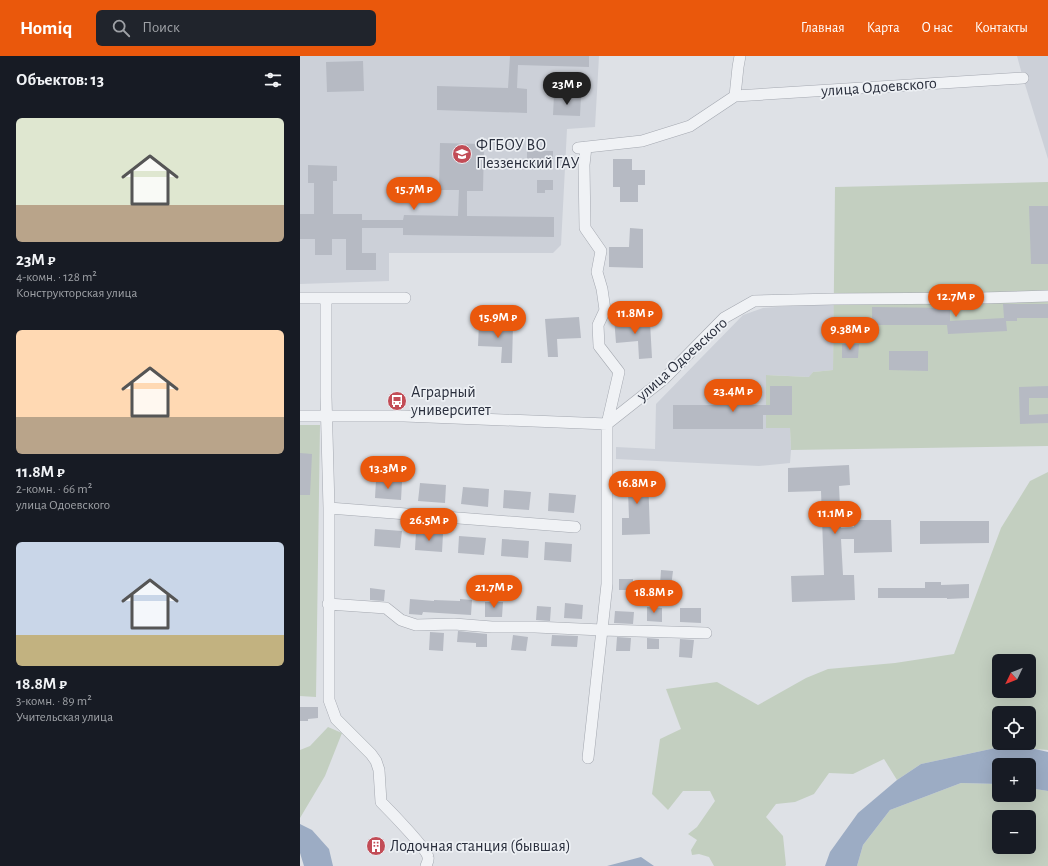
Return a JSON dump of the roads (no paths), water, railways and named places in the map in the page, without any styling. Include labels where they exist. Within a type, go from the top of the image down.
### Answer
[{"type":"street","points":[[588,758],[607,584],[607,424],[619,372],[599,346],[598,325],[605,310],[602,289],[597,272],[601,251],[585,228],[584,165],[582,148],[642,141],[690,126],[735,96],[740,56]]},
{"type":"street","name":"улица Одоевского","points":[[735,96],[1023,78]]},
{"type":"street","name":"улица Одоевского","points":[[607,424],[664,379],[724,318],[754,301],[1048,296]]},
{"type":"street","points":[[300,298],[405,298]]},
{"type":"street","points":[[326,298],[326,397],[329,508],[329,700],[336,719],[371,754],[376,761],[379,770],[381,802],[427,853],[429,858],[426,866]]},
{"type":"street","points":[[300,416],[404,416],[607,424]]},
{"type":"street","points":[[329,508],[575,527]]},
{"type":"street","points":[[328,604],[386,608],[401,620],[416,624],[706,633]]},
{"type":"water","points":[[992,749],[992,750],[1036,749],[1048,752],[1048,791],[1036,789],[1036,758],[992,758],[992,784],[961,783],[890,810],[863,845],[857,866],[825,866],[830,852],[858,813],[897,780],[921,764]]},
{"type":"water","points":[[300,824],[312,830],[329,849],[333,866],[304,866],[300,853]]},
{"type":"water","points":[[641,857],[654,866],[607,866]]},
{"type":"place","name":"ФГБОУ ВО Пеззенский ГАУ","points":[[462,154]]},
{"type":"place","name":"Аграрный университет","points":[[397,401]]},
{"type":"place","name":"Лодочная станция (бывшая)","points":[[376,846]]}]
